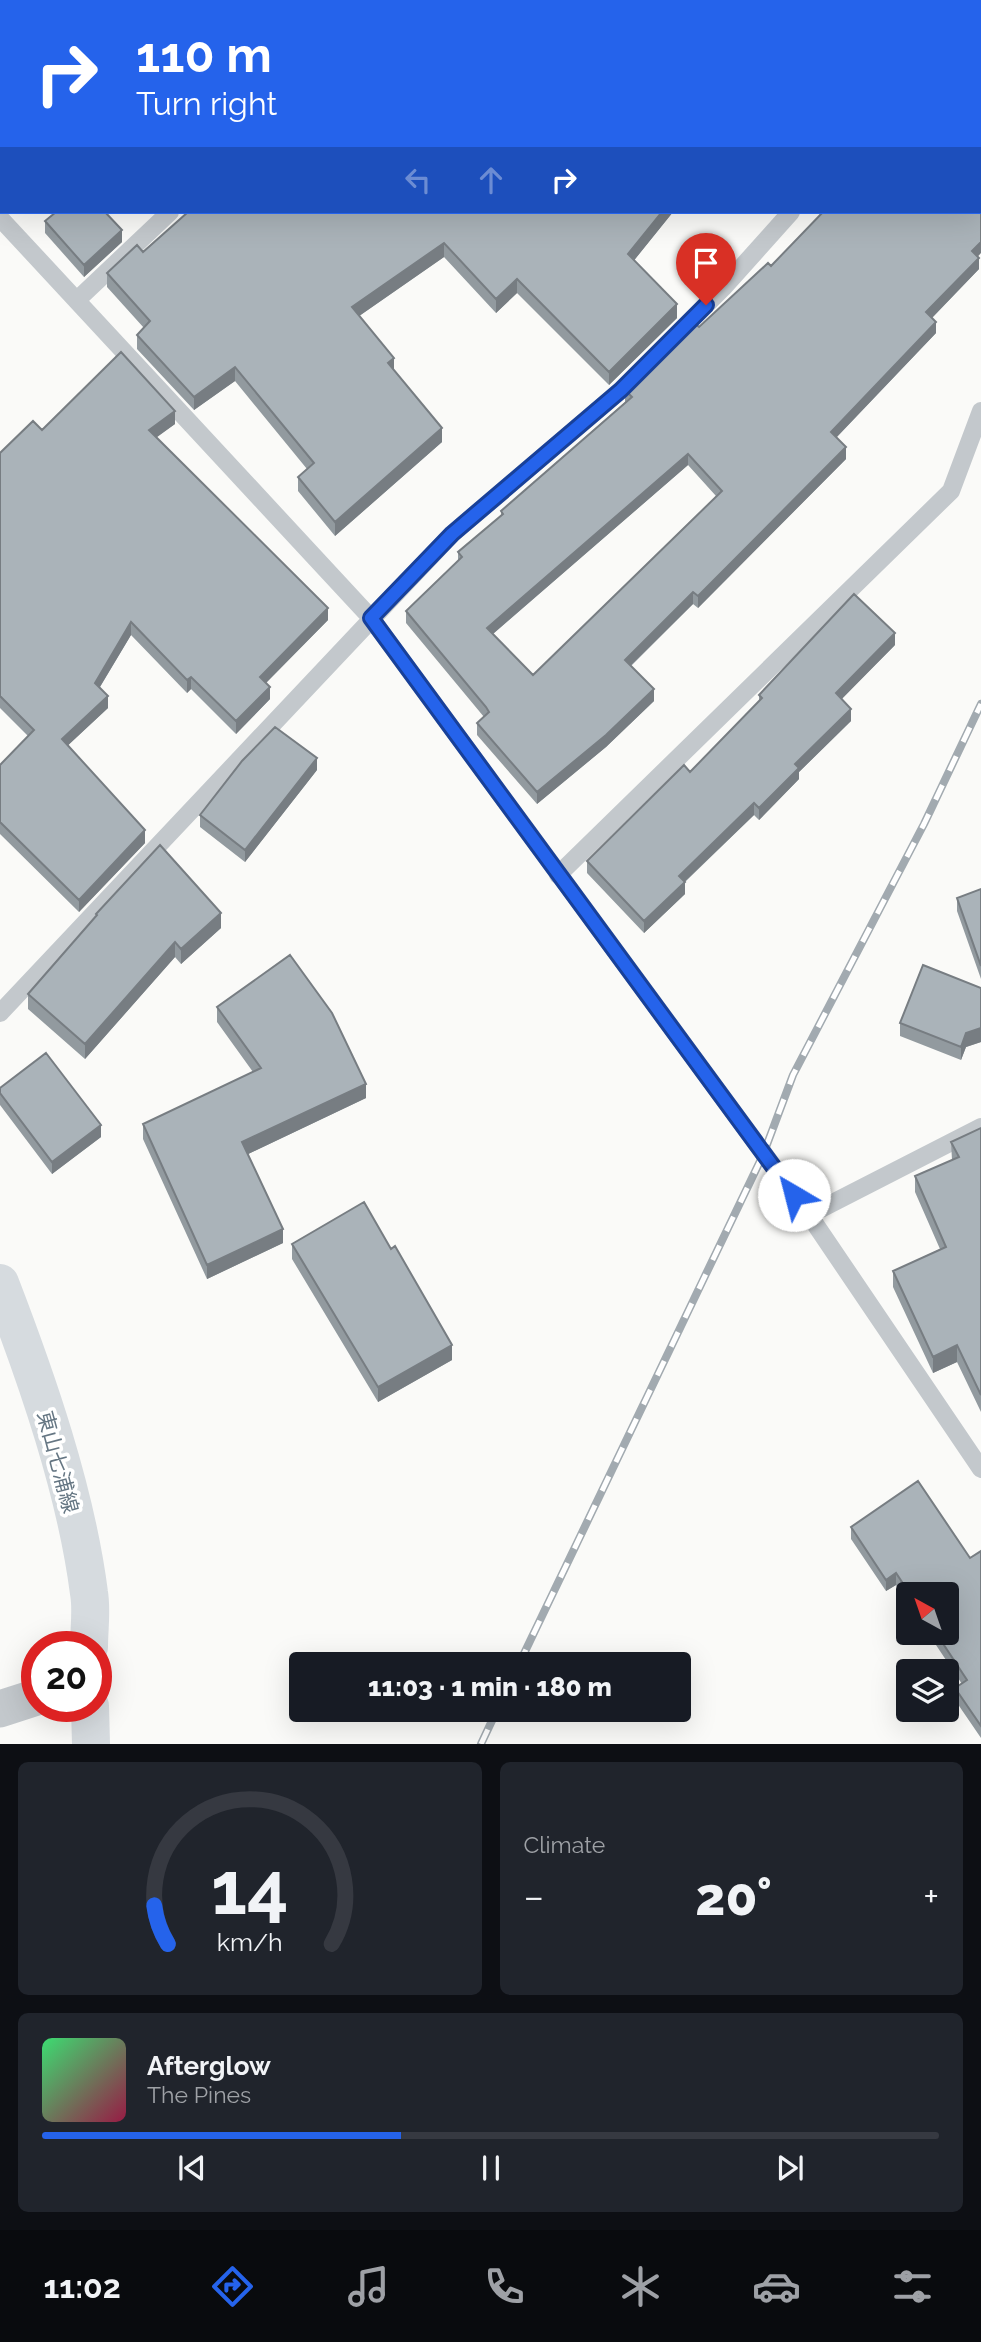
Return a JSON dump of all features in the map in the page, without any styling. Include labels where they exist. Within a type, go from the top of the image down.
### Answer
[{"type":"main road","name":"東山七浦線","points":[[0,1283],[23,1343],[66,1481],[90,1594],[89,1631]]},
{"type":"main road","points":[[90,1722],[91,1744]]},
{"type":"street","points":[[0,1709],[21,1703]]},
{"type":"lane","points":[[77,300],[168,214]]},
{"type":"lane","points":[[0,1013],[452,534],[621,390],[723,288],[789,214]]},
{"type":"lane","points":[[0,218],[371,618],[809,1216],[981,1469]]},
{"type":"lane","points":[[558,875],[951,491],[981,411]]},
{"type":"lane","points":[[809,1216],[981,1127]]},
{"type":"building","points":[[54,214],[107,214],[122,230],[84,265],[45,221]]},
{"type":"building","points":[[186,214],[660,214],[628,254],[677,304],[609,372],[517,279],[496,299],[444,243],[352,307],[394,358],[388,363],[442,428],[335,522],[298,477],[314,463],[235,367],[194,397],[137,335],[150,321],[107,273],[137,245],[143,252]]},
{"type":"building","points":[[821,214],[981,214],[981,242],[972,251],[979,258],[926,312],[936,322],[831,432],[846,447],[698,596],[693,592],[625,660],[654,689],[606,735],[537,792],[477,723],[489,712],[486,707],[406,611],[462,557],[458,552],[503,514],[501,511],[632,397],[625,390],[693,322],[699,327],[768,263],[771,266]],"holes":[[[688,454],[722,491],[533,675],[487,628]]]},
{"type":"building","points":[[121,352],[175,411],[149,430],[328,608],[260,677],[270,687],[236,721],[191,677],[187,680],[131,622],[95,683],[108,696],[62,739],[145,830],[79,900],[0,822],[0,765],[34,730],[0,696],[0,453],[33,421],[42,430]]},
{"type":"building","points":[[854,594],[895,633],[836,693],[851,709],[795,764],[799,768],[759,808],[754,803],[679,876],[685,882],[644,921],[587,861],[684,765],[690,772],[762,698],[759,695]]},
{"type":"building","points":[[275,727],[317,758],[245,850],[200,815],[242,761]]},
{"type":"building","points":[[160,845],[221,913],[181,949],[175,942],[85,1044],[28,994],[96,914]]},
{"type":"building","points":[[981,889],[981,966],[957,898]]},
{"type":"building","points":[[290,955],[332,1013],[366,1084],[242,1142],[283,1229],[207,1265],[143,1124],[261,1068],[217,1007]]},
{"type":"building","points":[[923,965],[981,988],[981,1028],[966,1033],[961,1047],[900,1023]]},
{"type":"building","points":[[46,1053],[101,1125],[52,1162],[0,1093],[0,1088]]},
{"type":"building","points":[[981,1128],[981,1395],[957,1345],[933,1357],[893,1271],[946,1247],[915,1176],[959,1157],[951,1142]]},
{"type":"building","points":[[364,1202],[391,1249],[395,1246],[452,1345],[378,1387],[292,1244]]},
{"type":"building","points":[[918,1481],[970,1558],[981,1551],[981,1726],[959,1694],[959,1685],[967,1680],[959,1668],[959,1659],[953,1659],[944,1645],[959,1645],[959,1582],[902,1582],[896,1573],[886,1580],[851,1527]]},
{"type":"railway","points":[[525,1652],[763,1155],[793,1075],[924,824],[981,704]]},
{"type":"railway","points":[[481,1744],[491,1722]]},
{"type":"route","points":[[706,305],[621,390],[452,534],[371,618],[794,1195]]}]
